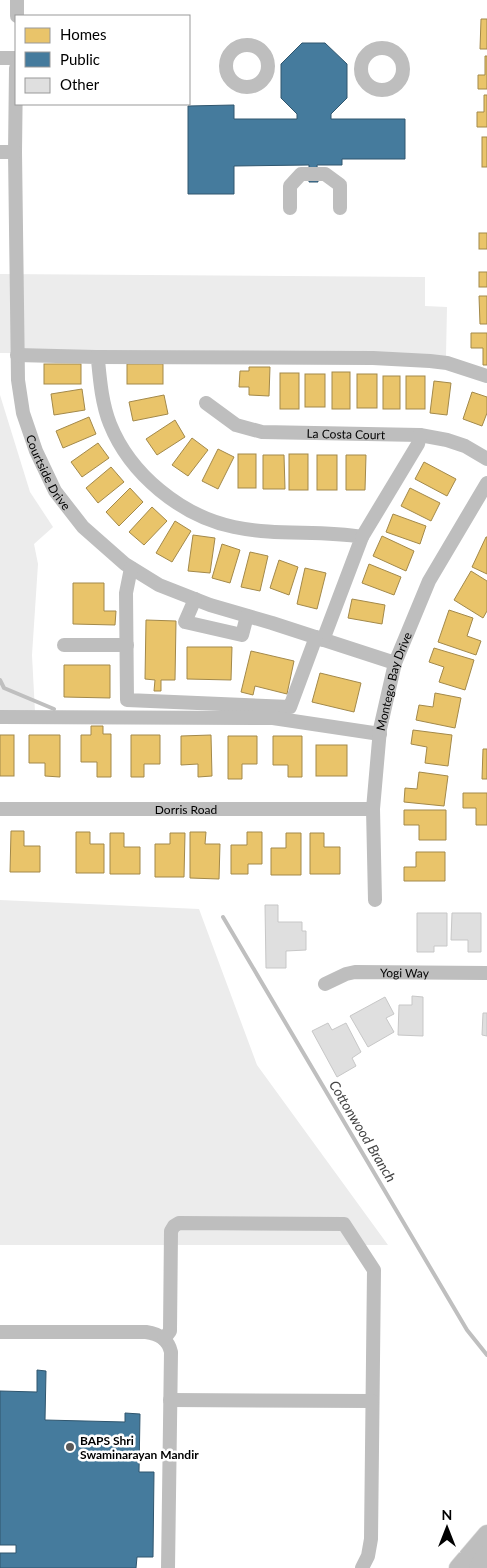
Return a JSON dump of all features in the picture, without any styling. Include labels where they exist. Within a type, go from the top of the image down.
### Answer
[{"type":"highway","points":[[479,1568],[487,1556]]},
{"type":"main road","points":[[458,1568],[487,1534]]},
{"type":"street","points":[[17,0],[17,15]]},
{"type":"street","points":[[0,58],[15,58]]},
{"type":"street","name":"Courtside Drive","points":[[16,105],[18,380],[23,413],[36,451],[55,491],[83,527],[131,568],[159,585],[195,599],[395,663]]},
{"type":"street","points":[[0,152],[15,152]]},
{"type":"street","points":[[290,208],[290,186],[301,174],[325,174],[340,185],[340,208]]},
{"type":"street","points":[[18,355],[402,360],[447,363],[487,376]]},
{"type":"street","points":[[96,357],[104,403],[119,443],[136,466],[154,485],[180,505],[232,527],[264,532],[339,533],[362,537]]},
{"type":"street","name":"La Costa Court","points":[[206,403],[236,425],[262,432],[420,435],[447,440],[464,446],[487,459]]},
{"type":"street","points":[[131,568],[126,593],[127,700],[290,707],[362,537],[418,444],[420,435]]},
{"type":"street","name":"Montego Bay Drive","points":[[375,900],[373,810],[380,734],[395,663],[429,581],[487,483]]},
{"type":"street","points":[[195,599],[185,622],[242,635],[247,616]]},
{"type":"street","points":[[64,645],[127,645]]},
{"type":"street","points":[[0,717],[272,718],[380,734]]},
{"type":"street","name":"Dorris Road","points":[[0,809],[373,810]]},
{"type":"street","name":"Yogi Way","points":[[324,984],[355,972],[487,974]]},
{"type":"street","points":[[164,1339],[170,1331],[171,1231],[174,1226],[179,1223],[344,1224],[374,1270],[371,1539],[368,1556],[362,1568]]},
{"type":"street","points":[[0,1332],[146,1332],[157,1334],[169,1346],[171,1352],[168,1568]]},
{"type":"street","points":[[170,1400],[372,1401]]},
{"type":"shaded area","points":[[0,274],[425,277],[425,306],[447,307],[446,356],[0,353]]},
{"type":"shaded area","points":[[0,395],[30,492],[53,527],[34,544],[38,564],[32,655],[35,712],[0,712]]},
{"type":"shaded area","points":[[0,900],[199,909],[257,1065],[388,1245],[0,1245]]},
{"type":"building: Homes","points":[[481,19],[487,19],[487,49],[480,49]]},
{"type":"building: Homes","points":[[485,56],[487,56],[487,89],[478,89],[478,75],[485,75]]},
{"type":"building: Homes","points":[[484,95],[487,95],[487,127],[477,127],[477,112],[484,112]]},
{"type":"building: Homes","points":[[482,137],[487,137],[487,167],[482,167]]},
{"type":"building: Homes","points":[[479,233],[487,233],[487,249],[479,249]]},
{"type":"building: Homes","points":[[479,272],[487,272],[487,287],[479,287]]},
{"type":"building: Homes","points":[[479,296],[487,296],[487,324],[480,324]]},
{"type":"building: Homes","points":[[471,333],[487,333],[487,365],[483,365],[483,348],[471,348]]},
{"type":"building: Homes","points":[[44,364],[81,364],[81,384],[44,384]]},
{"type":"building: Homes","points":[[127,364],[163,364],[163,384],[127,384]]},
{"type":"building: Homes","points":[[249,367],[270,367],[269,396],[249,395],[249,387],[239,387],[240,371],[249,371]]},
{"type":"building: Homes","points":[[332,372],[350,372],[350,409],[332,409]]},
{"type":"building: Homes","points":[[280,373],[299,373],[299,409],[280,409]]},
{"type":"building: Homes","points":[[305,374],[325,374],[325,407],[305,407]]},
{"type":"building: Homes","points":[[357,374],[377,374],[377,408],[357,408]]},
{"type":"building: Homes","points":[[383,376],[400,376],[400,409],[383,409]]},
{"type":"building: Homes","points":[[406,376],[425,376],[425,409],[406,409]]},
{"type":"building: Homes","points":[[434,381],[451,383],[447,415],[430,413]]},
{"type":"building: Homes","points":[[82,389],[85,410],[54,415],[51,394]]},
{"type":"building: Homes","points":[[472,392],[487,397],[487,413],[482,426],[463,419]]},
{"type":"building: Homes","points":[[164,395],[168,414],[133,421],[129,402]]},
{"type":"building: Homes","points":[[89,417],[96,434],[63,448],[56,431]]},
{"type":"building: Homes","points":[[175,420],[185,437],[157,455],[146,439]]},
{"type":"building: Homes","points":[[192,438],[208,450],[188,476],[172,465]]},
{"type":"building: Homes","points":[[98,443],[109,458],[82,477],[71,462]]},
{"type":"building: Homes","points":[[218,449],[234,457],[218,489],[202,481]]},
{"type":"building: Homes","points":[[238,454],[256,454],[256,488],[238,488]]},
{"type":"building: Homes","points":[[289,454],[308,454],[308,490],[289,490]]},
{"type":"building: Homes","points":[[263,455],[284,455],[285,489],[263,489]]},
{"type":"building: Homes","points":[[317,455],[337,455],[337,490],[317,490]]},
{"type":"building: Homes","points":[[346,455],[366,455],[365,490],[346,490]]},
{"type":"building: Homes","points":[[424,462],[456,479],[447,496],[415,479]]},
{"type":"building: Homes","points":[[111,467],[124,482],[98,503],[86,488]]},
{"type":"building: Homes","points":[[130,488],[143,502],[119,526],[106,512]]},
{"type":"building: Homes","points":[[410,488],[440,503],[431,521],[401,506]]},
{"type":"building: Homes","points":[[152,507],[167,521],[144,545],[129,532]]},
{"type":"building: Homes","points":[[393,514],[426,526],[420,544],[386,532]]},
{"type":"building: Homes","points":[[175,521],[191,531],[172,562],[156,553]]},
{"type":"building: Homes","points":[[193,535],[215,538],[210,573],[188,571]]},
{"type":"building: Homes","points":[[382,536],[414,551],[406,571],[373,556]]},
{"type":"building: Homes","points":[[487,537],[487,574],[472,567]]},
{"type":"building: Homes","points":[[222,544],[240,550],[230,583],[212,578]]},
{"type":"building: Homes","points":[[250,552],[268,556],[260,591],[241,587]]},
{"type":"building: Homes","points":[[279,560],[298,567],[289,595],[270,588]]},
{"type":"building: Homes","points":[[369,564],[401,577],[394,595],[362,583]]},
{"type":"building: Homes","points":[[305,568],[326,573],[317,609],[297,604]]},
{"type":"building: Homes","points":[[471,571],[487,581],[487,611],[483,618],[454,600]]},
{"type":"building: Homes","points":[[73,583],[104,583],[104,611],[116,611],[115,625],[73,624]]},
{"type":"building: Homes","points":[[352,599],[385,605],[382,624],[348,618]]},
{"type":"building: Homes","points":[[449,610],[473,618],[467,636],[481,641],[476,655],[438,642]]},
{"type":"building: Homes","points":[[146,620],[176,621],[175,680],[161,680],[161,691],[154,691],[155,680],[145,679]]},
{"type":"building: Homes","points":[[187,647],[232,647],[231,680],[187,679]]},
{"type":"building: Homes","points":[[434,648],[474,660],[465,690],[439,682],[444,667],[429,662]]},
{"type":"building: Homes","points":[[251,651],[294,661],[287,694],[255,686],[253,695],[241,692]]},
{"type":"building: Homes","points":[[64,665],[110,665],[110,698],[64,697]]},
{"type":"building: Homes","points":[[320,673],[361,683],[354,712],[312,702]]},
{"type":"building: Homes","points":[[435,693],[461,698],[455,728],[416,720],[419,705],[433,707]]},
{"type":"building: Homes","points":[[91,726],[103,726],[103,734],[111,734],[111,777],[97,777],[97,762],[81,762],[81,735],[91,735]]},
{"type":"building: Homes","points":[[413,730],[452,735],[448,766],[425,763],[427,747],[411,744]]},
{"type":"building: Homes","points":[[0,735],[14,735],[14,776],[0,776]]},
{"type":"building: Homes","points":[[29,735],[60,735],[60,777],[45,776],[45,763],[29,763]]},
{"type":"building: Homes","points":[[131,735],[160,735],[160,764],[144,764],[144,777],[131,777]]},
{"type":"building: Homes","points":[[211,735],[212,776],[198,777],[198,764],[181,765],[181,736]]},
{"type":"building: Homes","points":[[228,736],[257,736],[257,764],[242,764],[242,779],[228,779]]},
{"type":"building: Homes","points":[[273,736],[302,736],[302,777],[288,777],[288,765],[273,765]]},
{"type":"building: Homes","points":[[316,745],[347,745],[347,776],[316,776]]},
{"type":"building: Homes","points":[[483,749],[487,749],[487,779],[482,779]]},
{"type":"building: Homes","points":[[419,772],[448,776],[444,806],[404,802],[405,788],[417,789]]},
{"type":"building: Homes","points":[[463,793],[487,793],[487,825],[476,825],[476,808],[463,808]]},
{"type":"building: Homes","points":[[404,810],[446,810],[446,840],[419,840],[419,825],[404,825]]},
{"type":"building: Homes","points":[[11,831],[24,831],[24,846],[40,846],[40,872],[10,872]]},
{"type":"building: Homes","points":[[76,832],[90,832],[90,844],[104,844],[104,873],[76,873]]},
{"type":"building: Homes","points":[[190,832],[206,832],[205,844],[220,844],[219,879],[190,878]]},
{"type":"building: Homes","points":[[247,832],[262,832],[262,864],[248,864],[248,874],[231,874],[231,845],[247,845]]},
{"type":"building: Homes","points":[[110,833],[124,833],[124,847],[140,847],[140,874],[110,874]]},
{"type":"building: Homes","points":[[170,833],[185,833],[184,877],[155,877],[155,844],[170,844]]},
{"type":"building: Homes","points":[[286,833],[301,833],[301,875],[271,875],[271,848],[286,848]]},
{"type":"building: Homes","points":[[310,833],[324,833],[324,847],[340,847],[340,874],[310,874]]},
{"type":"building: Homes","points":[[416,852],[445,852],[445,881],[404,881],[404,867],[416,867]]},
{"type":"building: Public","points":[[302,43],[325,43],[347,64],[347,98],[331,114],[331,119],[405,119],[405,159],[342,159],[342,165],[317,165],[318,182],[309,182],[309,165],[234,166],[234,194],[188,194],[188,106],[234,105],[234,119],[297,119],[297,114],[281,98],[281,64]]},
{"type":"building: Public","name":"BAPS Shri Swaminarayan Mandir","points":[[37,1370],[46,1371],[45,1420],[125,1422],[125,1413],[140,1414],[139,1472],[154,1472],[153,1557],[137,1557],[136,1568],[0,1568],[0,1553],[16,1553],[16,1545],[0,1545],[0,1391],[37,1392]]},
{"type":"building: Other","points":[[265,905],[278,905],[278,922],[302,922],[302,931],[306,931],[306,950],[286,951],[286,968],[266,968]]},
{"type":"building: Other","points":[[417,913],[447,913],[447,946],[434,946],[434,952],[417,952]]},
{"type":"building: Other","points":[[452,913],[481,913],[481,952],[468,952],[468,940],[451,940]]},
{"type":"building: Other","points":[[412,996],[423,997],[423,1036],[398,1035],[399,1005],[412,1005]]},
{"type":"building: Other","points":[[385,997],[394,1014],[386,1018],[394,1032],[368,1047],[350,1016]]},
{"type":"building: Other","points":[[483,1013],[487,1013],[487,1036],[482,1035]]},
{"type":"building: Other","points":[[328,1023],[332,1030],[346,1023],[361,1052],[352,1058],[356,1066],[337,1077],[312,1031]]},
{"type":"waterway","name":"Cottonwood Branch","points":[[0,680],[4,688],[54,709]]},
{"type":"waterway","name":"Cottonwood Branch","points":[[223,917],[467,1330],[487,1355]]},
{"type":"place","name":"BAPS Shri Swaminarayan Mandir","points":[[70,1447]]}]
